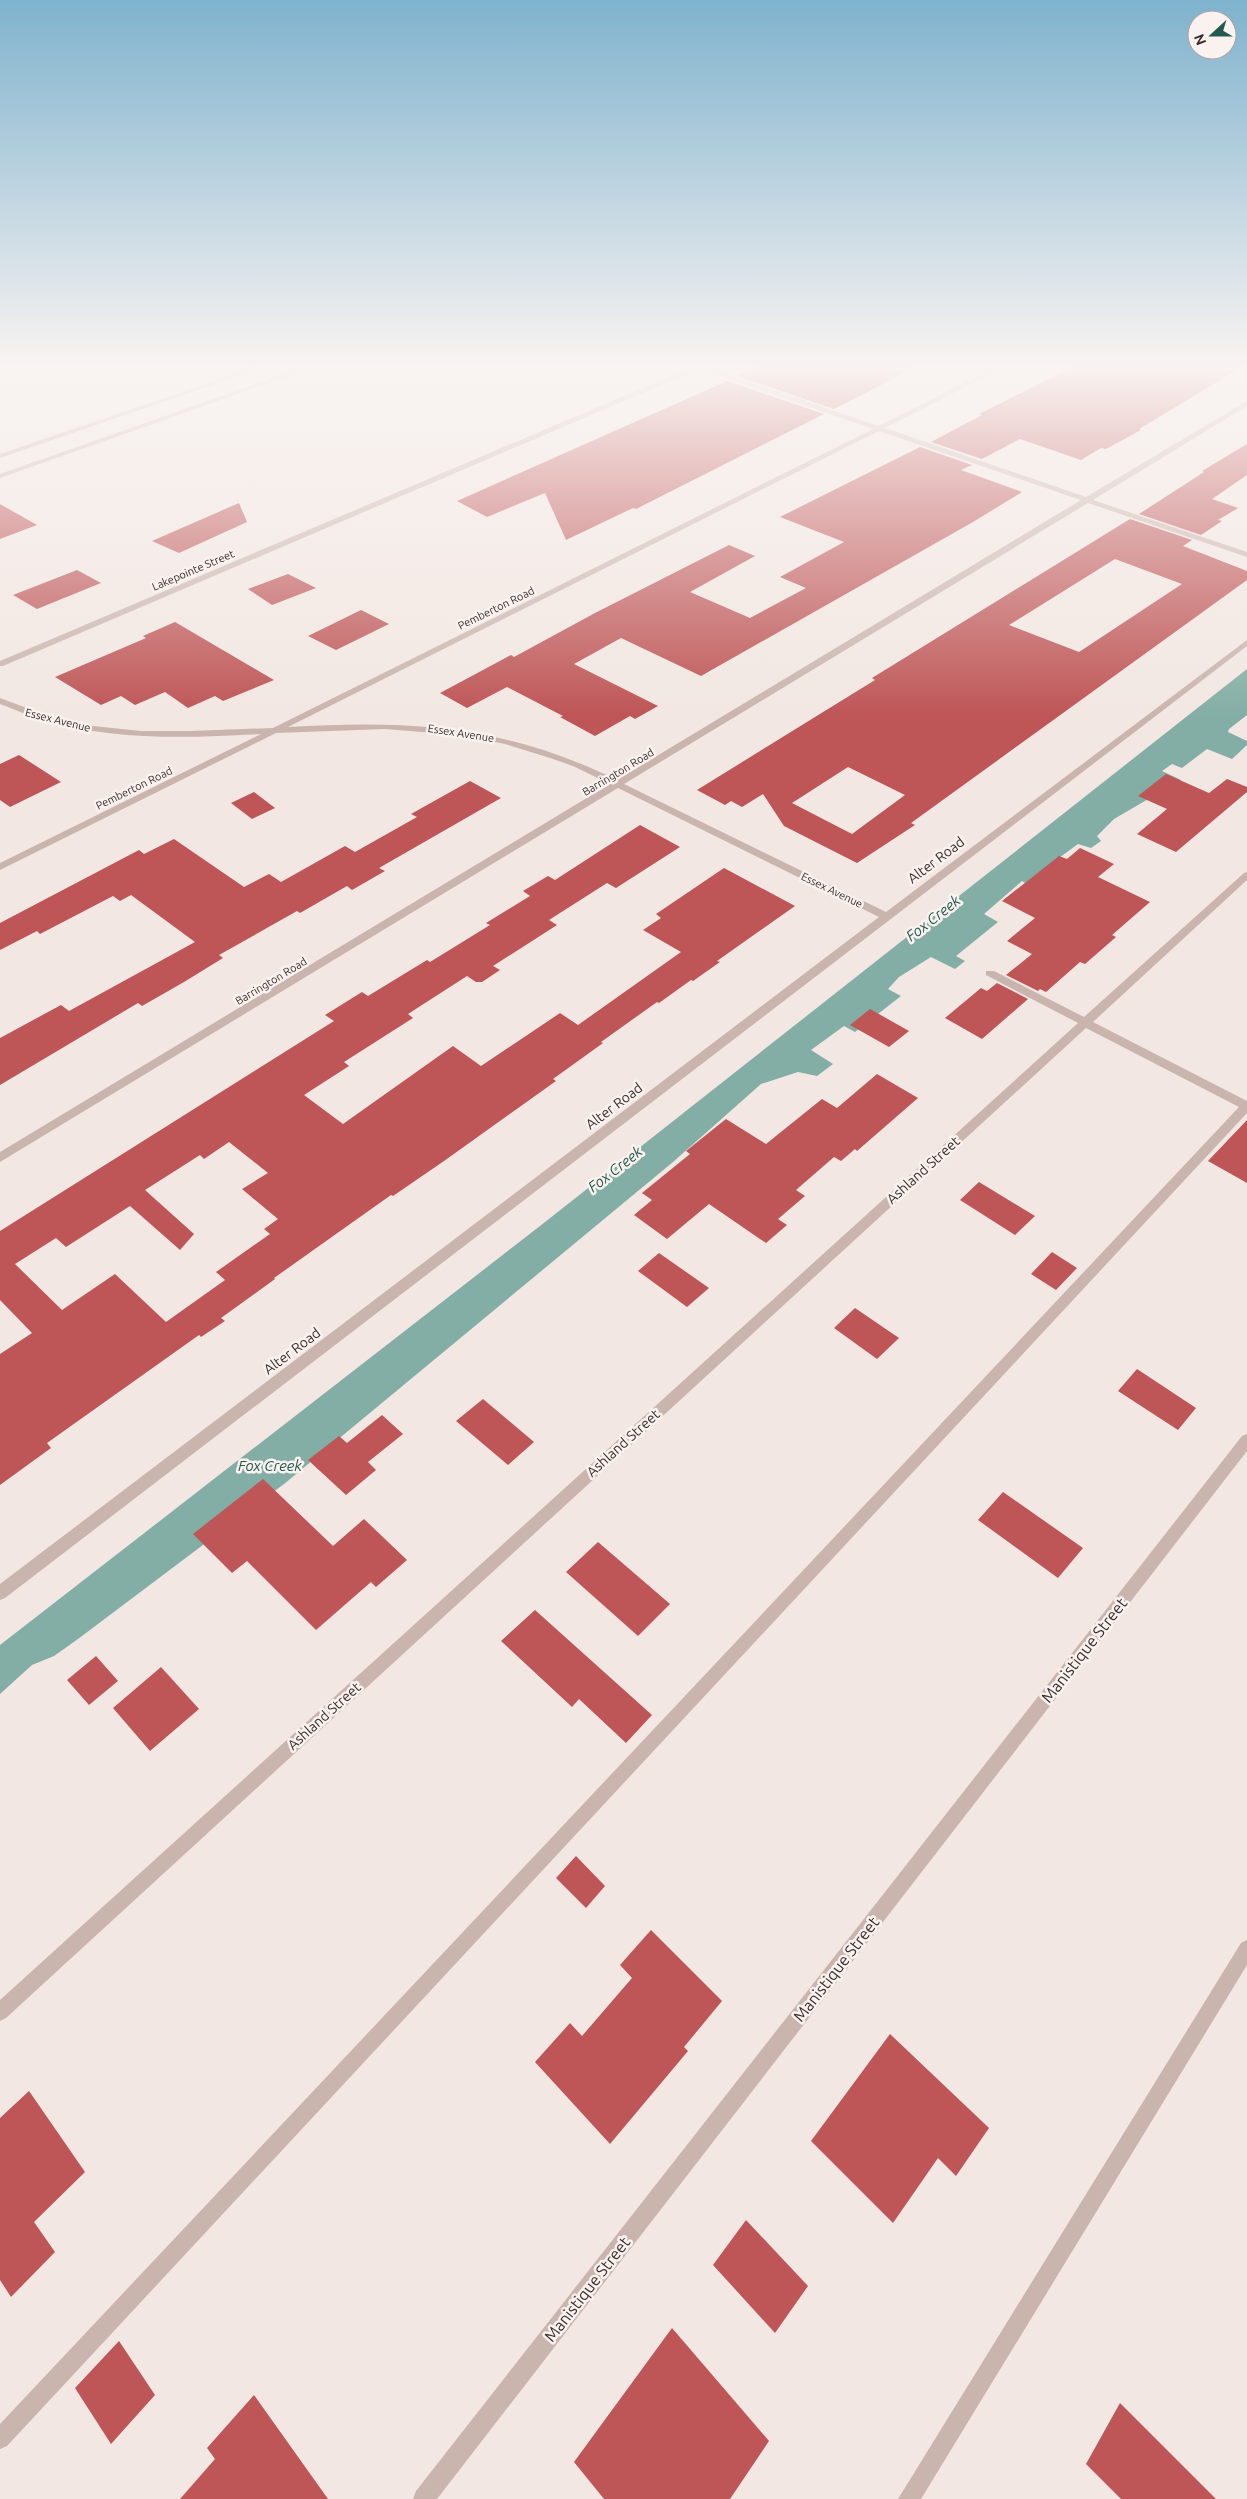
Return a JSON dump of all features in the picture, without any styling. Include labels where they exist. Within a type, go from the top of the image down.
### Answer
[{"type":"street","name":"Lakepointe Street","points":[[0,664],[425,484]]},
{"type":"street","name":"Pemberton Road","points":[[0,867],[771,484]]},
{"type":"street","points":[[1038,484],[1247,555]]},
{"type":"street","name":"Barrington Road","points":[[0,1158],[1116,484]]},
{"type":"street","name":"Alter Road","points":[[0,1593],[1247,642]]},
{"type":"street","name":"Essex Avenue","points":[[0,701],[53,721],[120,732],[161,734],[386,726],[463,732],[540,750],[619,784],[887,917]]},
{"type":"street","name":"Ashland Street","points":[[0,2012],[1247,874]]},
{"type":"street","points":[[0,2439],[1247,1106],[990,972]]},
{"type":"street","name":"Manistique Street","points":[[424,2499],[1247,1440]]},
{"type":"street","points":[[909,2499],[1247,1949]]},
{"type":"water","name":"Fox Creek","points":[[1247,669],[1247,715],[1229,729],[1228,732],[1247,741],[1247,745],[1232,759],[1207,749],[1182,768],[1172,764],[1162,771],[1181,780],[1114,819],[1097,836],[1101,841],[1091,848],[1078,844],[1025,883],[1022,881],[984,914],[998,922],[956,956],[965,961],[955,969],[931,957],[899,977],[888,989],[901,996],[855,1032],[844,1026],[811,1050],[833,1064],[817,1076],[798,1072],[761,1084],[673,1162],[284,1484],[78,1639],[54,1656],[32,1665],[0,1694],[0,1645],[540,1226]]},
{"type":"building","points":[[496,484],[686,484],[636,509],[633,508],[566,540],[545,493],[487,517],[457,501]]},
{"type":"building","points":[[847,484],[999,484],[1022,492],[973,522],[701,676],[621,638],[574,664],[658,706],[635,719],[630,716],[595,736],[560,717],[563,716],[507,687],[467,708],[440,693],[511,655],[514,657],[595,613],[729,545],[755,556],[690,592],[750,618],[806,588],[780,577],[844,542],[780,517]]},
{"type":"building","points":[[1186,484],[1234,484],[1212,499],[1238,508],[1218,520],[1222,521],[1201,535],[1139,514]]},
{"type":"building","points":[[239,503],[247,522],[179,553],[152,541]]},
{"type":"building","points":[[0,504],[37,525],[0,539]]},
{"type":"building","points":[[1130,519],[1192,540],[1183,546],[1247,571],[1247,580],[911,823],[915,825],[857,863],[784,826],[763,794],[742,807],[731,801],[725,805],[697,790],[875,680],[872,678]],"holes":[[[1115,559],[1182,584],[1079,652],[1009,625]],[[848,767],[905,795],[852,834],[792,803]]]},
{"type":"building","points":[[77,570],[101,583],[37,609],[13,595]]},
{"type":"building","points":[[288,574],[316,588],[272,605],[248,589]]},
{"type":"building","points":[[361,610],[389,624],[336,650],[308,636]]},
{"type":"building","points":[[175,622],[274,680],[223,701],[215,696],[188,708],[165,692],[135,705],[121,696],[101,705],[55,677],[146,638],[143,636]]},
{"type":"building","points":[[19,755],[61,782],[10,807],[0,800],[0,764]]},
{"type":"building","points":[[1166,774],[1209,793],[1227,779],[1247,787],[1247,792],[1176,852],[1137,834],[1167,809],[1138,796]]},
{"type":"building","points":[[470,781],[501,798],[379,868],[385,871],[352,890],[347,886],[300,913],[297,911],[219,955],[223,958],[184,982],[142,1006],[138,1003],[0,1085],[0,1038],[61,1005],[69,1011],[195,942],[131,895],[120,901],[113,896],[40,934],[37,931],[0,950],[0,923],[139,850],[144,854],[174,839],[244,887],[269,874],[281,882],[345,846],[355,852],[417,817],[411,814]]},
{"type":"building","points":[[254,792],[275,808],[252,819],[231,803]]},
{"type":"building","points":[[640,825],[680,847],[616,888],[607,883],[549,920],[557,925],[493,966],[500,970],[482,982],[476,982],[467,976],[408,1014],[413,1018],[344,1062],[349,1066],[304,1095],[343,1124],[453,1046],[481,1066],[560,1013],[578,1025],[681,952],[643,930],[661,918],[656,914],[724,868],[795,906],[717,961],[720,962],[693,981],[691,980],[659,1003],[657,1002],[601,1042],[603,1043],[553,1079],[556,1081],[444,1161],[393,1196],[391,1195],[274,1278],[221,1318],[225,1321],[201,1337],[199,1335],[47,1443],[51,1448],[0,1485],[0,1354],[32,1333],[0,1300],[0,1231],[334,1021],[325,1015],[362,992],[368,996],[427,960],[430,962],[490,925],[486,923],[530,896],[523,891],[548,876],[555,880]],"holes":[[[229,1142],[268,1173],[242,1189],[278,1219],[264,1229],[270,1234],[216,1272],[225,1280],[166,1322],[115,1274],[62,1310],[15,1264],[56,1238],[66,1247],[130,1206],[180,1250],[194,1234],[145,1190],[200,1155],[204,1159]]]},
{"type":"building","points":[[1080,848],[1114,864],[1098,877],[1150,902],[1112,935],[1116,937],[1085,964],[1080,962],[1046,992],[1040,989],[1038,991],[1006,975],[1032,954],[1007,941],[1035,918],[1002,901],[1059,856],[1067,859]]},
{"type":"building","points":[[997,983],[1028,999],[982,1039],[945,1018],[981,988],[987,991]]},
{"type":"building","points":[[870,1009],[909,1031],[889,1047],[850,1025]]},
{"type":"building","points":[[877,1074],[918,1098],[857,1151],[855,1149],[841,1161],[834,1157],[796,1190],[805,1196],[778,1219],[787,1225],[766,1243],[709,1204],[667,1239],[634,1215],[652,1200],[642,1193],[690,1154],[686,1151],[726,1119],[766,1144],[822,1099],[837,1108]]},
{"type":"building","points":[[1247,1120],[1247,1183],[1208,1161]]},
{"type":"building","points":[[979,1182],[1035,1216],[1015,1235],[960,1200]]},
{"type":"building","points":[[1052,1252],[1077,1268],[1056,1290],[1031,1274]]},
{"type":"building","points":[[659,1253],[709,1288],[687,1307],[638,1271]]},
{"type":"building","points":[[855,1308],[899,1338],[877,1359],[834,1328]]},
{"type":"building","points":[[1137,1369],[1196,1408],[1178,1430],[1118,1391]]},
{"type":"building","points":[[483,1399],[534,1442],[508,1465],[456,1421]]},
{"type":"building","points":[[382,1415],[403,1434],[368,1462],[376,1470],[346,1495],[308,1460],[339,1436],[347,1443]]},
{"type":"building","points":[[263,1479],[333,1546],[364,1519],[407,1560],[376,1587],[371,1582],[316,1630],[247,1561],[232,1573],[193,1534]]},
{"type":"building","points":[[1003,1492],[1083,1548],[1058,1578],[978,1520]]},
{"type":"building","points":[[598,1542],[670,1604],[638,1636],[566,1572]]},
{"type":"building","points":[[535,1610],[652,1715],[626,1743],[579,1699],[572,1707],[501,1641]]},
{"type":"building","points":[[96,1656],[118,1681],[89,1705],[67,1680]]},
{"type":"building","points":[[161,1667],[199,1709],[150,1751],[113,1708]]},
{"type":"building","points":[[576,1856],[605,1886],[586,1908],[556,1878]]},
{"type":"building","points":[[651,1930],[722,2001],[684,2047],[688,2051],[610,2144],[535,2062],[570,2023],[582,2036],[632,1978],[620,1965]]},
{"type":"building","points":[[890,2034],[989,2128],[956,2176],[938,2158],[893,2223],[811,2141]]},
{"type":"building","points":[[29,2091],[85,2172],[34,2222],[55,2252],[11,2297],[0,2280],[0,2118]]},
{"type":"building","points":[[746,2220],[808,2286],[775,2333],[713,2265]]},
{"type":"building","points":[[672,2328],[769,2441],[730,2499],[604,2499],[574,2462]]},
{"type":"building","points":[[119,2341],[155,2395],[111,2444],[75,2388]]},
{"type":"building","points":[[254,2395],[328,2499],[180,2499],[215,2459],[207,2448]]},
{"type":"building","points":[[1120,2403],[1216,2499],[1121,2499],[1086,2464]]}]
